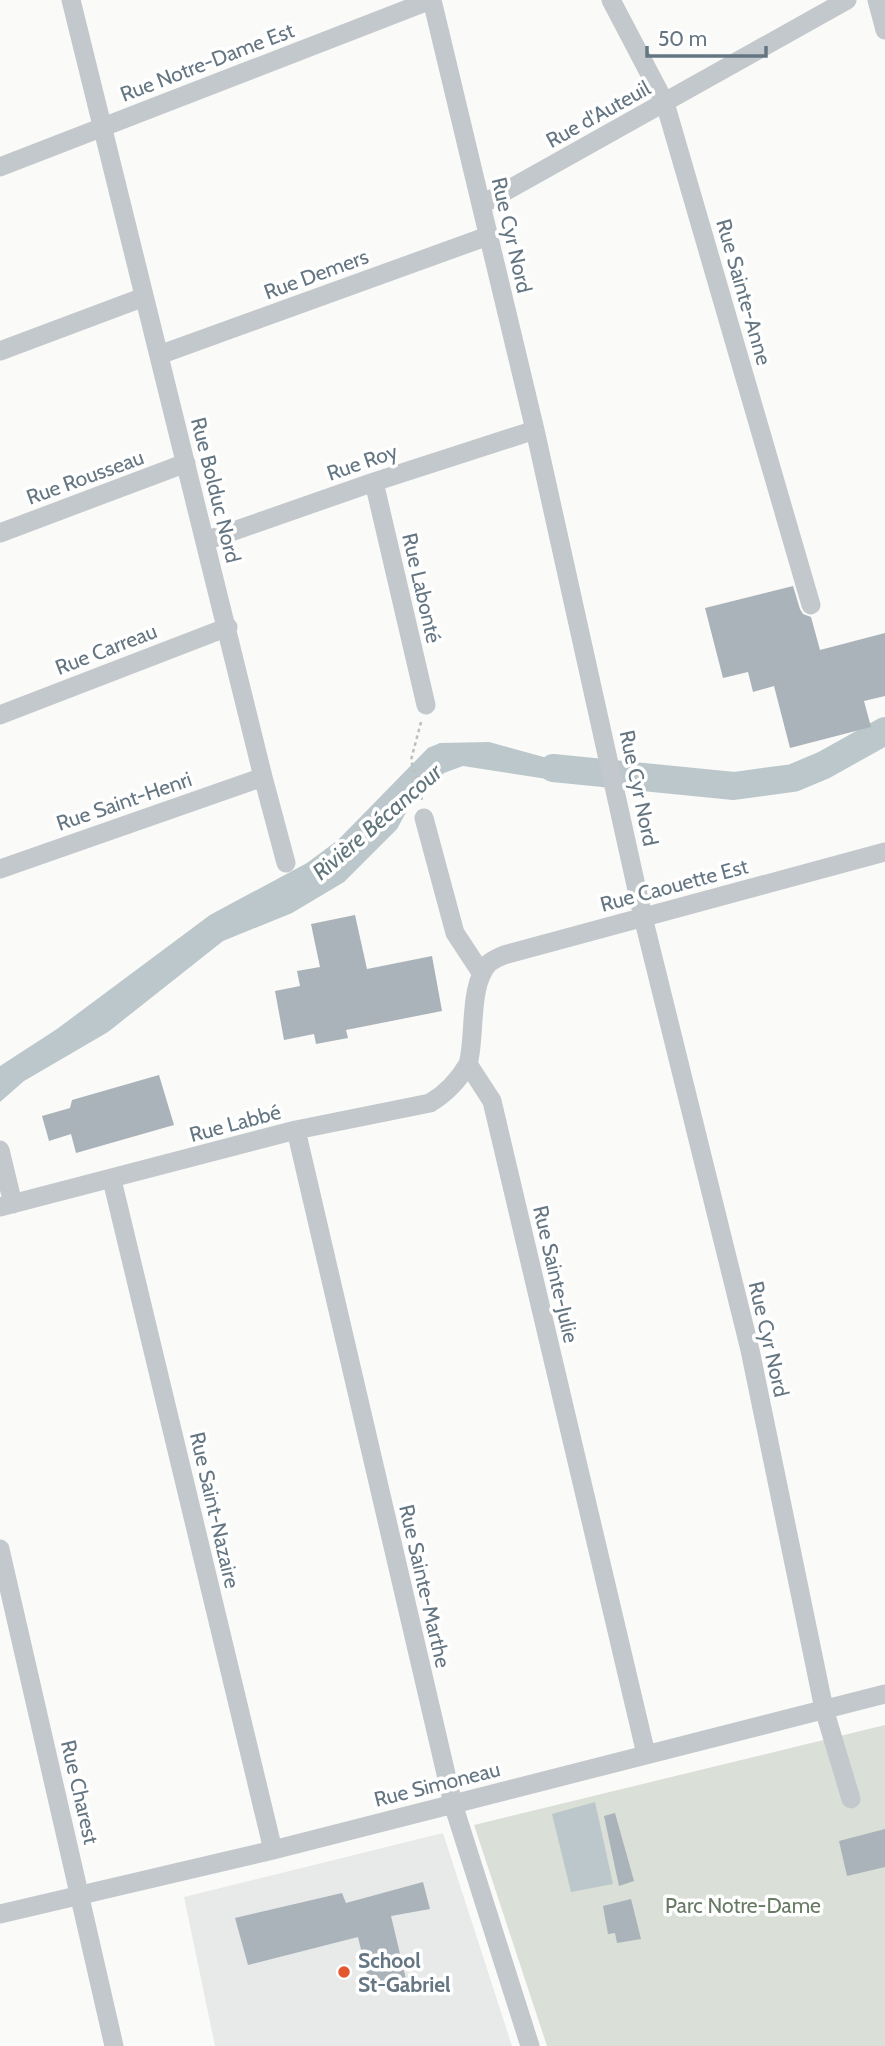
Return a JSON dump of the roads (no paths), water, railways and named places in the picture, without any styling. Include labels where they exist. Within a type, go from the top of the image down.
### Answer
[{"type":"street","name":"Rue Bolduc Nord","points":[[71,0],[286,863]]},
{"type":"street","name":"Rue Notre-Dame Est","points":[[0,167],[431,0]]},
{"type":"street","name":"Rue Cyr Nord","points":[[431,0],[535,430],[643,917],[750,1350],[824,1709],[851,1799]]},
{"type":"street","name":"Rue Sainte-Anne","points":[[611,0],[665,103],[811,605]]},
{"type":"street","name":"Rue d'Auteuil","points":[[481,205],[847,0]]},
{"type":"street","points":[[877,0],[885,30]]},
{"type":"street","name":"Rue Demers","points":[[159,355],[488,236]]},
{"type":"street","points":[[0,351],[144,297]]},
{"type":"street","name":"Rue Roy","points":[[205,541],[535,430]]},
{"type":"street","name":"Rue Rousseau","points":[[0,533],[186,463]]},
{"type":"street","name":"Rue Labonté","points":[[374,482],[426,705]]},
{"type":"street","name":"Rue Carreau","points":[[0,715],[228,627]]},
{"type":"street","name":"Rue Saint-Henri","points":[[0,869],[263,777]]},
{"type":"street","points":[[424,813],[455,933],[482,974],[477,990],[468,1064]]},
{"type":"street","name":"Rue Caouette Est","points":[[482,974],[490,963],[503,955],[885,852]]},
{"type":"street","name":"Rue Labbé","points":[[6,1206],[296,1130],[430,1103],[444,1094],[468,1064]]},
{"type":"street","name":"Rue Sainte-Julie","points":[[468,1064],[492,1101],[646,1754]]},
{"type":"street","name":"Rue Sainte-Marthe","points":[[296,1130],[453,1804],[530,2046]]},
{"type":"street","points":[[0,1150],[6,1206]]},
{"type":"street","name":"Rue Saint-Nazaire","points":[[112,1180],[273,1850]]},
{"type":"street","name":"Rue Charest","points":[[0,1549],[114,2046]]},
{"type":"street","name":"Rue Simoneau","points":[[0,1914],[273,1850],[885,1694]]},
{"type":"water","points":[[489,742],[591,770],[586,785],[463,766],[444,773],[410,805],[397,829],[344,882],[292,913],[223,941],[108,1032],[24,1081],[0,1102],[0,1066],[57,1029],[210,915],[307,863],[338,840],[428,748],[440,743]]},
{"type":"water","points":[[595,1802],[613,1884],[571,1892],[552,1814]]},
{"type":"waterway","name":"Rivière Bécancour","points":[[553,768],[734,786],[793,778],[824,765],[885,731]]},
{"type":"place","name":"School St-Gabriel","points":[[344,1972]]},
{"type":"park label","name":"Parc Notre-Dame","points":[[743,1905]]}]
